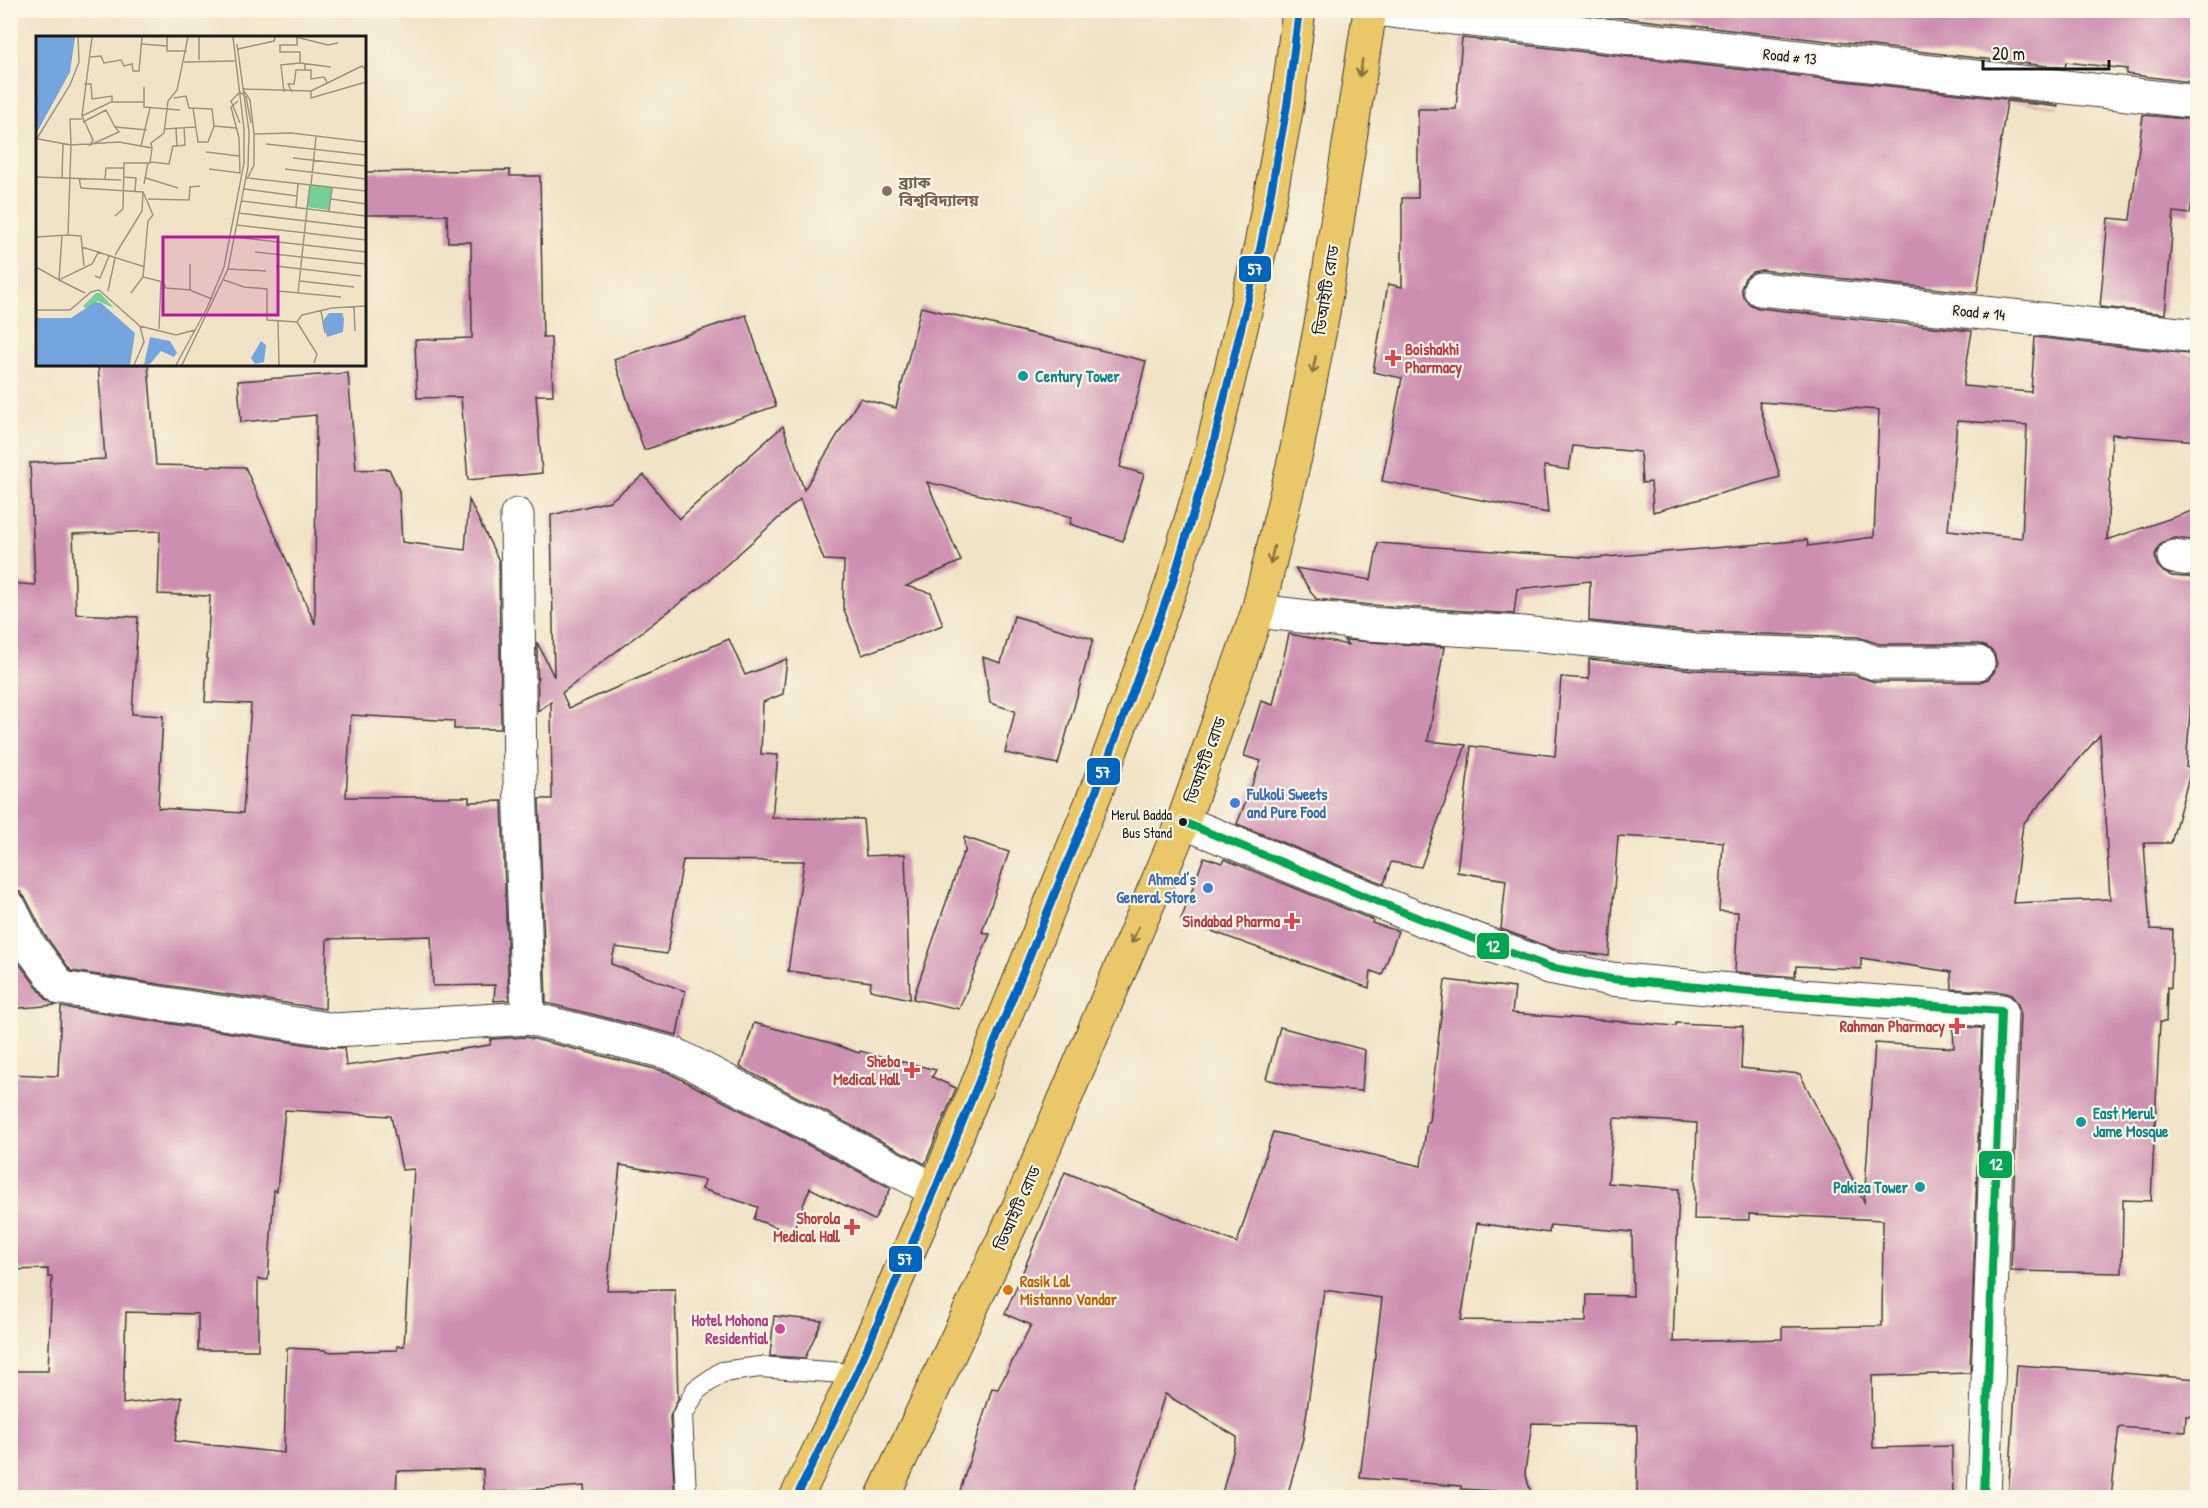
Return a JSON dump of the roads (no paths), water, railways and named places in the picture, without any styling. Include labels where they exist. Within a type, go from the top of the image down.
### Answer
[{"type":"main road","points":[[796,1497],[856,1374],[935,1190],[1097,789],[1172,584],[1212,449],[1263,233],[1287,106],[1299,10]]},
{"type":"main road","name":"ডিআইটি রোড","points":[[882,1497],[1021,1202],[1183,822],[1258,611],[1297,449],[1322,319],[1370,10]]},
{"type":"street","name":"Road # 13","points":[[1383,10],[2198,102]]},
{"type":"street","name":"Road # 14","points":[[1760,289],[2198,336]]},
{"type":"street","points":[[517,515],[520,780],[528,1018]]},
{"type":"street","points":[[1258,611],[1368,624],[1523,633],[1695,651],[1857,656],[1875,663],[1978,663]]},
{"type":"street","points":[[1183,822],[1418,918],[1549,967],[1611,979],[2001,1011],[1984,1497]]},
{"type":"street","points":[[10,908],[28,944],[62,988],[335,1030],[528,1018],[674,1054],[935,1190]]},
{"type":"lane","points":[[689,1497],[686,1493],[682,1416],[696,1390],[722,1372],[760,1367],[856,1374]]},
{"type":"place","name":"ব্র্যাক বিশ্ববিদ্যালয়","points":[[887,191]]},
{"type":"place","name":"Boishakhi Pharmacy","points":[[1393,358]]},
{"type":"place","name":"Century Tower","points":[[1023,376]]},
{"type":"place","name":"Fulkoli Sweets and Pure Food","points":[[1235,803]]},
{"type":"place","name":"Merul Badda Bus Stand","points":[[1183,822]]},
{"type":"place","name":"Ahmed’s General Store","points":[[1208,888]]},
{"type":"place","name":"Sindabad Pharma","points":[[1292,921]]},
{"type":"place","name":"Rahman Pharmacy","points":[[1957,1026]]},
{"type":"place","name":"Sheba Medical Hall","points":[[912,1070]]},
{"type":"place","name":"East Merul Jame Mosque","points":[[2081,1122]]},
{"type":"place","name":"Pakiza Tower","points":[[1920,1187]]},
{"type":"place","name":"Shorola Medical Hall","points":[[852,1227]]},
{"type":"place","name":"Rasik Lal Mistanno Vandar","points":[[1008,1290]]},
{"type":"place","name":"Hotel Mohona Residential","points":[[780,1329]]}]
